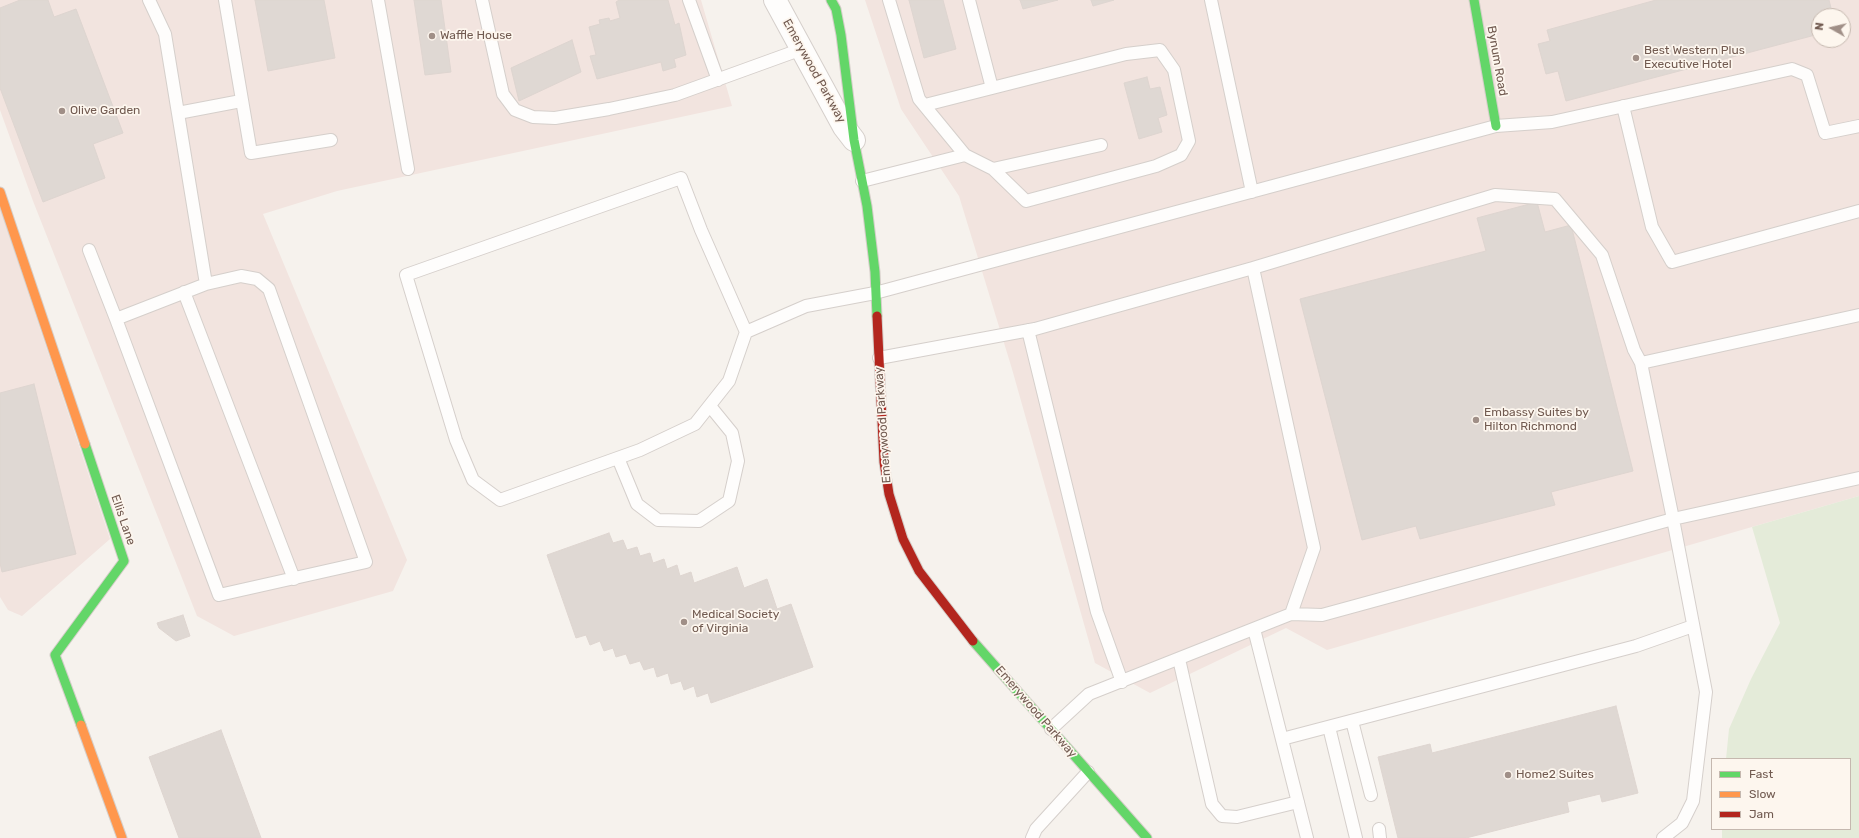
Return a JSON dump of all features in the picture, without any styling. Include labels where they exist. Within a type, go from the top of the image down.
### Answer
[{"type":"street","name":"Emerywood Parkway","points":[[775,0],[844,127],[854,140]]},
{"type":"street","name":"Emerywood Parkway","points":[[831,0],[836,9],[841,35],[854,140],[867,206],[876,293],[884,462],[889,494],[903,539],[919,571],[960,626],[1147,838]]},
{"type":"street","name":"Bynum Road","points":[[1474,0],[1496,126]]},
{"type":"street","name":"Ellis Lane","points":[[0,192],[124,561],[55,655],[122,838]]},
{"type":"lane","points":[[149,0],[165,34],[206,284]]},
{"type":"lane","points":[[225,0],[251,153],[331,140]]},
{"type":"lane","points":[[378,0],[408,169]]},
{"type":"lane","points":[[482,0],[503,94],[515,110],[533,117],[555,118],[609,109],[675,95],[802,49]]},
{"type":"lane","points":[[689,0],[718,80]]},
{"type":"lane","points":[[889,0],[919,99],[965,155],[993,169],[1026,201],[1156,166],[1181,155],[1189,142],[1174,70],[1160,50],[1126,54],[925,106]]},
{"type":"lane","points":[[968,0],[992,88]]},
{"type":"lane","points":[[1211,0],[1252,192]]},
{"type":"lane","points":[[746,332],[806,306],[876,293],[1496,126],[1552,122],[1792,68],[1807,75],[1825,133],[1859,126]]},
{"type":"lane","points":[[178,113],[242,101]]},
{"type":"lane","points":[[1623,106],[1652,227],[1672,262],[1859,211]]},
{"type":"lane","points":[[993,169],[1101,145]]},
{"type":"lane","points":[[862,181],[965,155]]},
{"type":"lane","points":[[681,178],[700,230],[746,332],[729,382],[695,424],[640,450],[500,500],[473,480],[456,440],[406,275],[681,178]]},
{"type":"lane","points":[[879,358],[1028,330],[1252,268],[1495,195],[1555,199],[1602,255],[1634,350],[1641,363],[1706,692],[1693,801],[1682,823],[1663,838]]},
{"type":"lane","points":[[89,250],[219,595],[366,562],[269,289],[257,279],[241,276],[206,284],[116,319]]},
{"type":"lane","points":[[1252,268],[1314,548],[1291,614]]},
{"type":"lane","points":[[184,292],[294,579]]},
{"type":"lane","points":[[1641,363],[1859,315]]},
{"type":"lane","points":[[1028,330],[1097,612],[1122,682]]},
{"type":"lane","points":[[618,458],[637,504],[658,520],[699,521],[729,501],[738,461],[732,433],[710,406]]},
{"type":"lane","points":[[1051,729],[1089,694],[1291,614],[1322,616],[1672,519],[1859,478]]},
{"type":"lane","points":[[1282,739],[1636,646],[1693,626]]},
{"type":"lane","points":[[1254,629],[1307,838]]},
{"type":"lane","points":[[1180,658],[1212,804],[1222,816],[1237,817],[1298,802]]},
{"type":"lane","points":[[1352,721],[1371,795]]},
{"type":"lane","points":[[1329,727],[1356,838]]},
{"type":"lane","points":[[1032,838],[1036,829],[1088,772]]},
{"type":"shaded area","points":[[0,0],[701,0],[732,106],[337,191],[263,214],[407,560],[393,591],[234,636],[197,616],[33,201],[0,110]]},
{"type":"shaded area","points":[[865,0],[1859,0],[1859,496],[1327,650],[1286,628],[1150,693],[1095,663],[1012,369],[959,196],[901,109]]},
{"type":"shaded area","points":[[0,208],[110,539],[22,616],[8,610],[0,597]]},
{"type":"green space","points":[[1859,496],[1859,838],[1722,838],[1722,830],[1851,830],[1851,758],[1726,758],[1729,729],[1751,679],[1780,623],[1752,527]]},
{"type":"building","name":"Olive Garden","points":[[20,0],[48,0],[54,17],[76,9],[123,133],[93,144],[105,178],[43,202],[0,88],[0,8]]},
{"type":"building","points":[[255,0],[324,0],[335,58],[268,71]]},
{"type":"building","name":"Waffle House","points":[[414,0],[441,0],[451,72],[425,75]]},
{"type":"building","points":[[619,0],[668,0],[675,25],[679,23],[686,55],[674,59],[676,67],[663,71],[661,62],[597,79],[590,56],[596,55],[589,27],[600,24],[599,20],[609,18],[610,21],[620,18],[616,2]]},
{"type":"building","points":[[909,0],[943,0],[956,49],[924,58]]},
{"type":"building","points":[[1020,0],[1058,0],[1023,9]]},
{"type":"building","points":[[1091,0],[1114,0],[1093,6]]},
{"type":"building","name":"Best Western Plus Executive Hotel","points":[[1656,0],[1829,0],[1831,8],[1811,8],[1811,36],[1566,101],[1558,71],[1546,74],[1538,44],[1550,41],[1547,30]]},
{"type":"building","points":[[572,40],[581,72],[519,101],[511,68]]},
{"type":"building","points":[[1147,77],[1150,89],[1160,87],[1167,115],[1158,118],[1162,132],[1139,139],[1124,83]]},
{"type":"building","name":"Embassy Suites by Hilton Richmond","points":[[1537,202],[1545,232],[1571,225],[1633,471],[1551,492],[1555,505],[1420,539],[1416,526],[1362,540],[1300,299],[1486,251],[1477,218]]},
{"type":"building","points":[[34,384],[76,554],[2,572],[0,563],[0,393]]},
{"type":"building","name":"Medical Society of Virginia","points":[[609,533],[613,543],[623,540],[627,550],[637,547],[640,556],[650,553],[653,563],[664,559],[667,569],[677,565],[680,576],[691,572],[694,583],[737,567],[744,588],[767,579],[777,609],[791,604],[813,667],[711,703],[708,693],[697,697],[694,686],[684,690],[681,681],[671,684],[668,673],[657,677],[654,667],[644,670],[640,661],[630,664],[626,654],[616,657],[613,648],[604,651],[600,641],[590,645],[586,635],[576,638],[547,555]]},
{"type":"building","points":[[183,615],[190,636],[176,641],[159,628],[157,623]]},
{"type":"building","name":"Home2 Suites","points":[[1616,706],[1638,793],[1602,802],[1600,794],[1567,802],[1569,812],[1466,838],[1398,838],[1378,757],[1430,744],[1432,753]]},
{"type":"building","points":[[221,730],[261,838],[179,838],[149,757]]},
{"type":"traffic: fast","points":[[831,0],[836,9],[841,35],[854,140],[867,206],[875,272],[877,316]]},
{"type":"traffic: fast","points":[[1474,0],[1496,126]]},
{"type":"traffic: fast","points":[[81,725],[55,655],[124,561],[85,444]]},
{"type":"traffic: fast","points":[[973,641],[1147,838]]},
{"type":"traffic: slow","points":[[0,192],[85,444]]},
{"type":"traffic: slow","points":[[81,725],[122,838]]},
{"type":"traffic: jam","points":[[877,316],[884,462],[889,494],[903,539],[919,571],[973,641]]},
{"type":"place","name":"Waffle House","points":[[432,36]]},
{"type":"place","name":"Best Western Plus Executive Hotel","points":[[1636,58]]},
{"type":"place","name":"Olive Garden","points":[[62,111]]},
{"type":"place","name":"Embassy Suites by Hilton Richmond","points":[[1476,420]]},
{"type":"place","name":"Medical Society of Virginia","points":[[684,622]]},
{"type":"place","name":"Home2 Suites","points":[[1508,775]]}]
